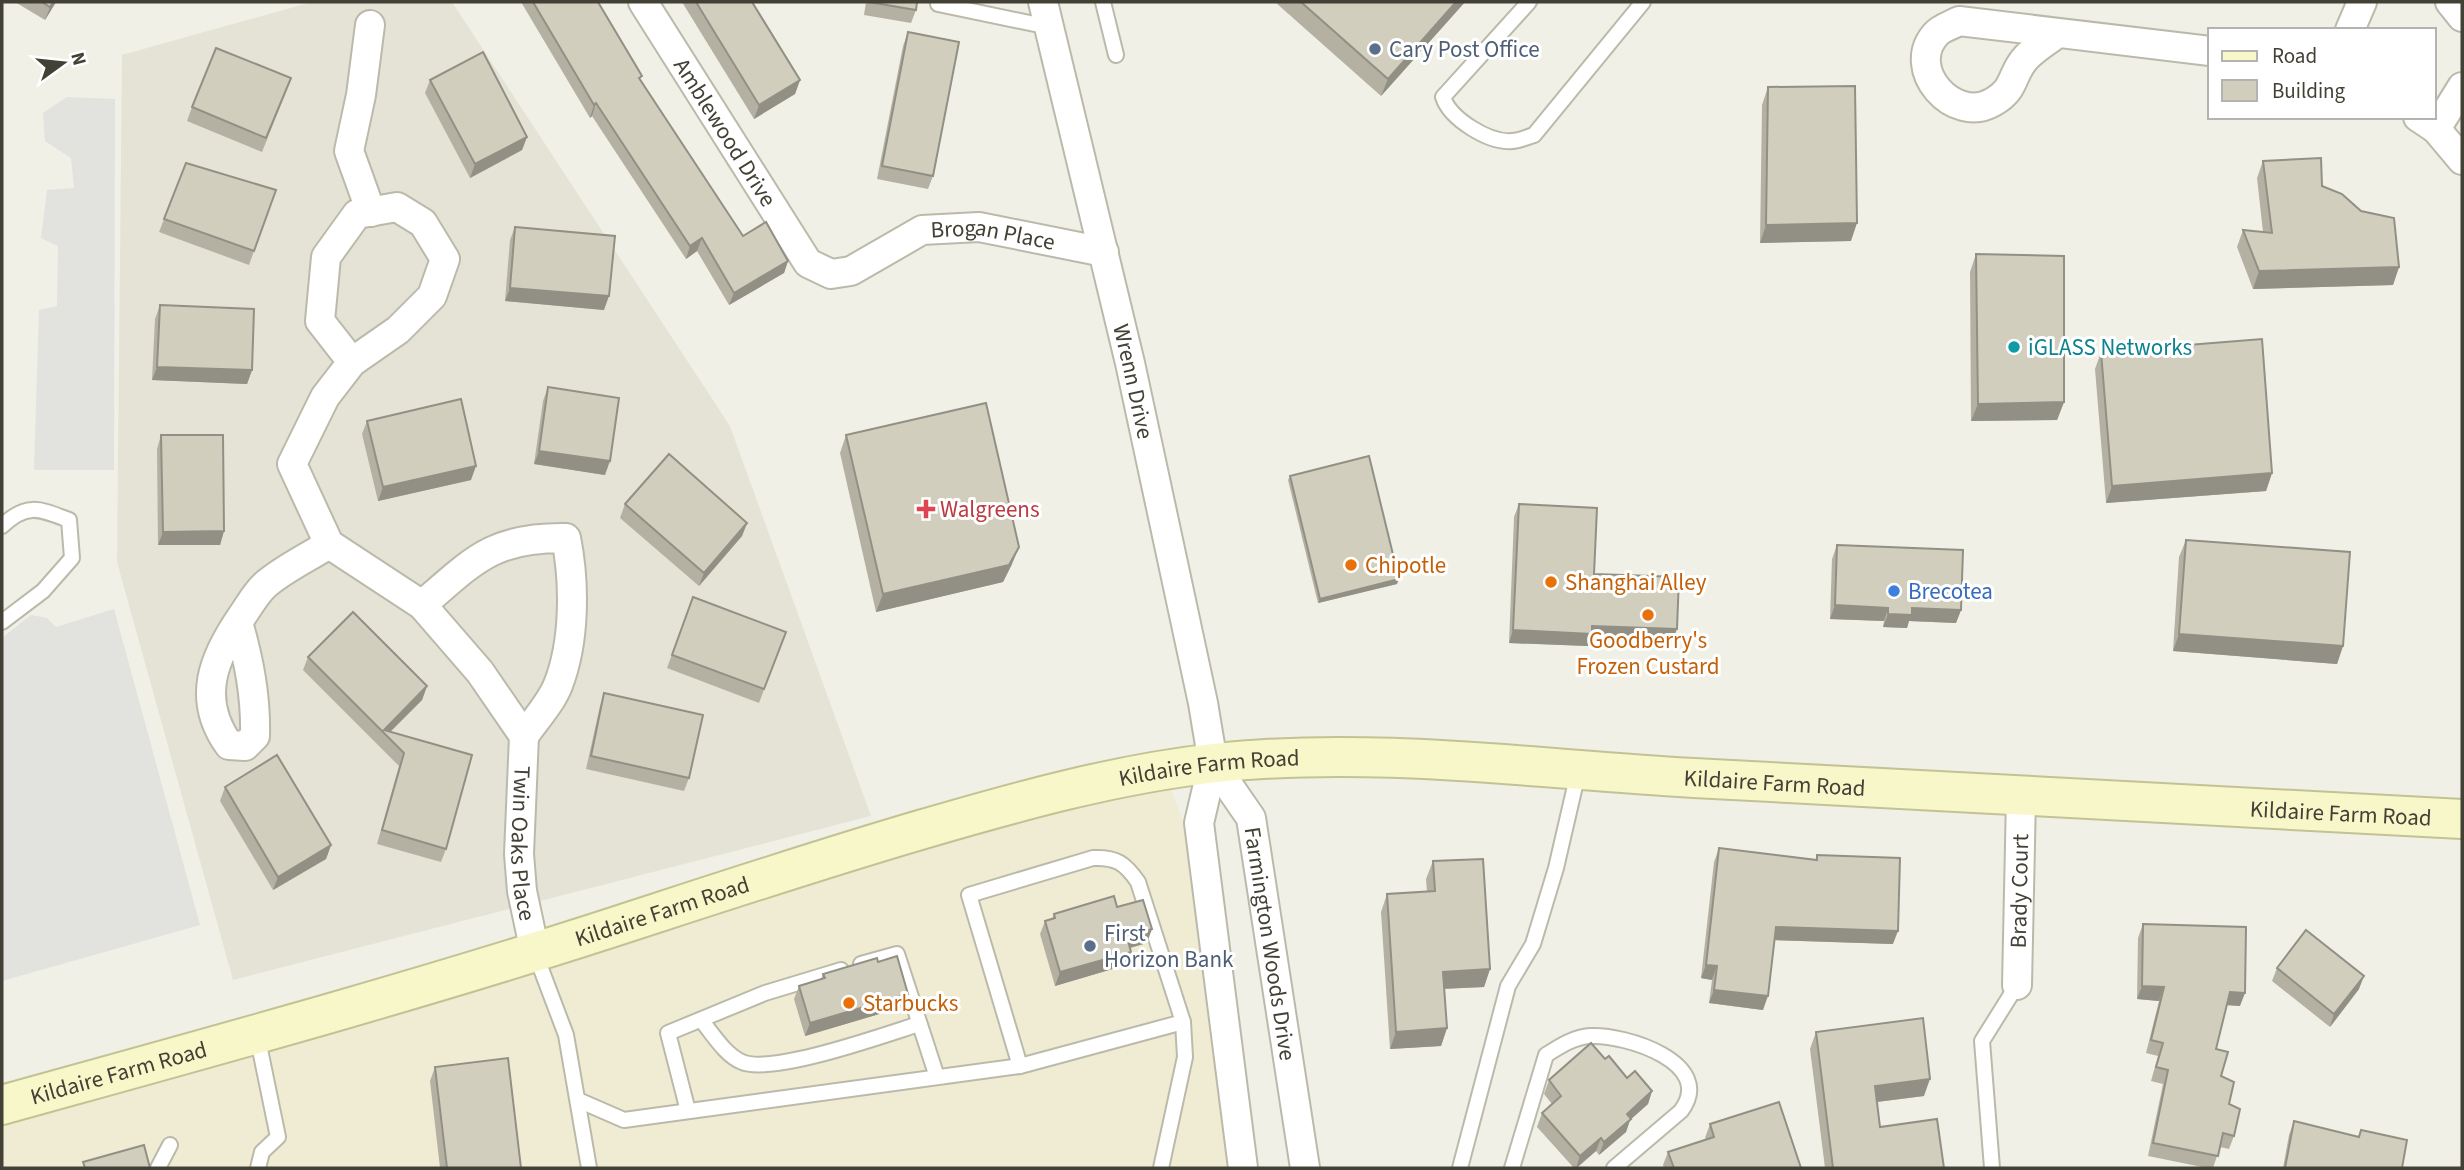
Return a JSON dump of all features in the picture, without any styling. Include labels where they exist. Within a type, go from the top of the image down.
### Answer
[{"type":"main road","name":"Kildaire Farm Road","points":[[2,1105],[257,1034],[535,952],[878,841],[989,809],[1097,784],[1213,763],[1274,758],[1409,757],[1578,771],[2021,797],[2462,818]]},
{"type":"street","name":"Amblewood Drive","points":[[642,2],[808,263]]},
{"type":"street","points":[[2351,28],[2362,2]]},
{"type":"street","points":[[2450,2],[2462,17]]},
{"type":"street","name":"Wrenn Drive","points":[[1046,14],[1104,252],[1197,675],[1213,763]]},
{"type":"street","points":[[370,25],[361,95],[349,150],[371,212]]},
{"type":"street","points":[[2058,33],[2208,51]]},
{"type":"street","points":[[2436,114],[2462,87]]},
{"type":"street","points":[[2427,123],[2462,160]]},
{"type":"street","points":[[238,622],[264,586],[330,544],[292,464],[325,397],[352,362],[398,330],[432,296],[445,259],[423,223],[397,207],[357,214],[326,257],[320,321],[352,362]]},
{"type":"street","name":"Brogan Place","points":[[808,263],[831,274],[851,271],[922,230],[979,226],[1104,252]]},
{"type":"street","name":"Twin Oaks Place","points":[[422,605],[486,552],[529,538],[566,538],[570,558],[570,629],[558,686],[524,736],[519,854],[522,891],[535,952]]},
{"type":"street","name":"Twin Oaks Place","points":[[330,544],[422,605],[480,671],[524,736]]},
{"type":"street","points":[[1213,763],[1199,824],[1243,1168]]},
{"type":"street","name":"Farmington Woods Drive","points":[[1213,763],[1251,818],[1305,1168]]},
{"type":"street","name":"Brady Court","points":[[2017,985],[2021,797]]},
{"type":"lane","points":[[1102,2],[1115,55]]},
{"type":"lane","points":[[1530,2],[1443,97],[1446,106],[1484,136],[1511,142],[1534,135],[1643,2]]},
{"type":"lane","points":[[938,4],[1046,14]]},
{"type":"lane","points":[[2,526],[17,512],[38,509],[69,520],[72,558],[43,591],[2,622]]},
{"type":"lane","points":[[1460,1168],[1508,986],[1533,944],[1556,867],[1578,771]]},
{"type":"lane","points":[[1020,1066],[970,895],[1093,858],[1111,857],[1126,865],[1138,882],[1183,1022],[1185,1057],[1161,1168]]},
{"type":"lane","points":[[535,952],[566,1035],[589,1168]]},
{"type":"lane","points":[[688,1111],[668,1033],[765,993],[897,954],[937,1077]]},
{"type":"lane","points":[[1992,1168],[1982,1041],[2017,985]]},
{"type":"lane","points":[[701,1020],[731,1055],[743,1063],[757,1064],[814,1055],[919,1024]]},
{"type":"lane","points":[[578,1100],[624,1120],[1020,1066],[1183,1022]]},
{"type":"lane","points":[[257,1034],[278,1138],[262,1152],[258,1168]]},
{"type":"lane","points":[[1512,1168],[1546,1055],[1572,1040],[1588,1036],[1606,1036],[1674,1060],[1685,1073],[1690,1092],[1689,1101],[1681,1111],[1614,1168]]},
{"type":"lane","points":[[158,1168],[170,1145]]},
{"type":"shaded area","points":[[312,2],[452,2],[730,426],[871,816],[233,980],[117,562],[122,55]]},
{"type":"shaded area","points":[[67,97],[115,99],[114,470],[34,470],[39,310],[57,306],[58,246],[41,238],[47,190],[74,188],[71,158],[45,141],[43,113]]},
{"type":"shaded area","points":[[114,609],[200,925],[2,981],[2,638],[31,615],[47,618],[56,627]]},
{"type":"shaded area","points":[[1164,770],[1192,846],[1232,1168],[2,1168],[2,1105]]},
{"type":"building","points":[[533,2],[598,2],[642,76],[639,78],[743,236],[766,222],[788,261],[734,293],[702,238],[690,246],[596,103],[594,105]]},
{"type":"building","points":[[696,2],[752,2],[800,80],[759,105]]},
{"type":"building","points":[[869,2],[917,2],[916,10]]},
{"type":"building","name":"Cary Post Office","points":[[1301,2],[1456,2],[1388,79]]},
{"type":"building","points":[[908,32],[959,42],[933,176],[882,166]]},
{"type":"building","points":[[216,48],[291,78],[266,138],[192,107]]},
{"type":"building","points":[[483,52],[527,137],[475,164],[430,80]]},
{"type":"building","points":[[1855,86],[1857,223],[1766,225],[1768,87]]},
{"type":"building","points":[[2321,158],[2322,186],[2342,194],[2361,211],[2394,218],[2399,267],[2259,271],[2243,230],[2272,233],[2263,161]]},
{"type":"building","points":[[186,163],[276,190],[254,251],[164,219]]},
{"type":"building","points":[[515,227],[615,236],[609,296],[510,288]]},
{"type":"building","name":"iGLASS Networks","points":[[1976,254],[2064,256],[2064,402],[1978,404]]},
{"type":"building","points":[[160,305],[254,309],[252,370],[157,367]]},
{"type":"building","points":[[2262,339],[2272,473],[2112,486],[2101,352]]},
{"type":"building","points":[[548,387],[619,398],[610,461],[539,451]]},
{"type":"building","points":[[461,399],[476,466],[383,487],[367,421]]},
{"type":"building","name":"Walgreens","points":[[986,403],[1019,547],[1009,565],[883,594],[846,435]]},
{"type":"building","points":[[161,435],[223,435],[224,531],[163,532]]},
{"type":"building","points":[[669,454],[747,523],[704,573],[625,504]]},
{"type":"building","points":[[1369,456],[1399,579],[1320,599],[1290,476]]},
{"type":"building","points":[[1519,504],[1597,508],[1594,574],[1679,577],[1677,629],[1592,626],[1592,634],[1513,630]]},
{"type":"building","points":[[2186,540],[2350,552],[2343,646],[2179,634]]},
{"type":"building","name":"Brecotea","points":[[1837,545],[1963,550],[1961,610],[1912,608],[1912,615],[1888,614],[1888,608],[1835,605]]},
{"type":"building","points":[[693,597],[786,632],[764,689],[672,655]]},
{"type":"building","points":[[353,612],[427,686],[384,730],[472,755],[446,849],[382,830],[404,753],[308,657]]},
{"type":"building","points":[[604,693],[703,715],[689,778],[591,756]]},
{"type":"building","points":[[277,755],[331,845],[278,877],[225,787]]},
{"type":"building","points":[[1719,848],[1817,860],[1817,855],[1900,858],[1898,931],[1776,927],[1768,996],[1714,990],[1717,966],[1706,965]]},
{"type":"building","points":[[1483,859],[1490,969],[1443,972],[1447,1028],[1396,1032],[1387,894],[1435,891],[1433,861]]},
{"type":"building","name":"First Horizon Bank","points":[[1114,896],[1117,907],[1143,900],[1152,929],[1127,937],[1131,952],[1060,972],[1045,921],[1055,918],[1054,914]]},
{"type":"building","points":[[2143,924],[2246,927],[2245,993],[2230,992],[2216,1049],[2228,1052],[2221,1076],[2234,1082],[2229,1104],[2240,1109],[2234,1136],[2223,1133],[2218,1156],[2153,1143],[2168,1070],[2156,1067],[2163,1043],[2151,1040],[2164,987],[2142,986]]},
{"type":"building","points":[[2306,930],[2364,976],[2334,1014],[2277,968]]},
{"type":"building","name":"Starbucks","points":[[897,956],[908,994],[810,1023],[799,986],[825,978],[823,974],[877,958],[878,962]]},
{"type":"building","points":[[1923,1018],[1930,1079],[1875,1086],[1880,1127],[1937,1119],[1944,1168],[1833,1168],[1816,1032]]},
{"type":"building","points":[[1591,1043],[1605,1059],[1609,1056],[1627,1078],[1635,1071],[1652,1091],[1627,1114],[1631,1119],[1604,1142],[1601,1138],[1580,1156],[1542,1113],[1561,1096],[1549,1080]]},
{"type":"building","points":[[508,1058],[521,1168],[447,1168],[435,1067]]},
{"type":"building","points":[[1779,1102],[1801,1168],[1674,1168],[1668,1152],[1714,1137],[1710,1124]]},
{"type":"building","points":[[2294,1121],[2359,1137],[2361,1130],[2407,1140],[2402,1168],[2285,1168]]},
{"type":"building","points":[[144,1145],[150,1168],[85,1168],[83,1162]]},
{"type":"place","name":"Cary Post Office","points":[[1375,49]]},
{"type":"place","name":"iGLASS Networks","points":[[2014,347]]},
{"type":"place","name":"Walgreens","points":[[926,509]]},
{"type":"place","name":"Chipotle","points":[[1351,565]]},
{"type":"place","name":"Shanghai Alley","points":[[1551,582]]},
{"type":"place","name":"Brecotea","points":[[1894,591]]},
{"type":"place","name":"Goodberry's Frozen Custard","points":[[1648,615]]},
{"type":"place","name":"First Horizon Bank","points":[[1090,946]]},
{"type":"place","name":"Starbucks","points":[[849,1003]]}]
